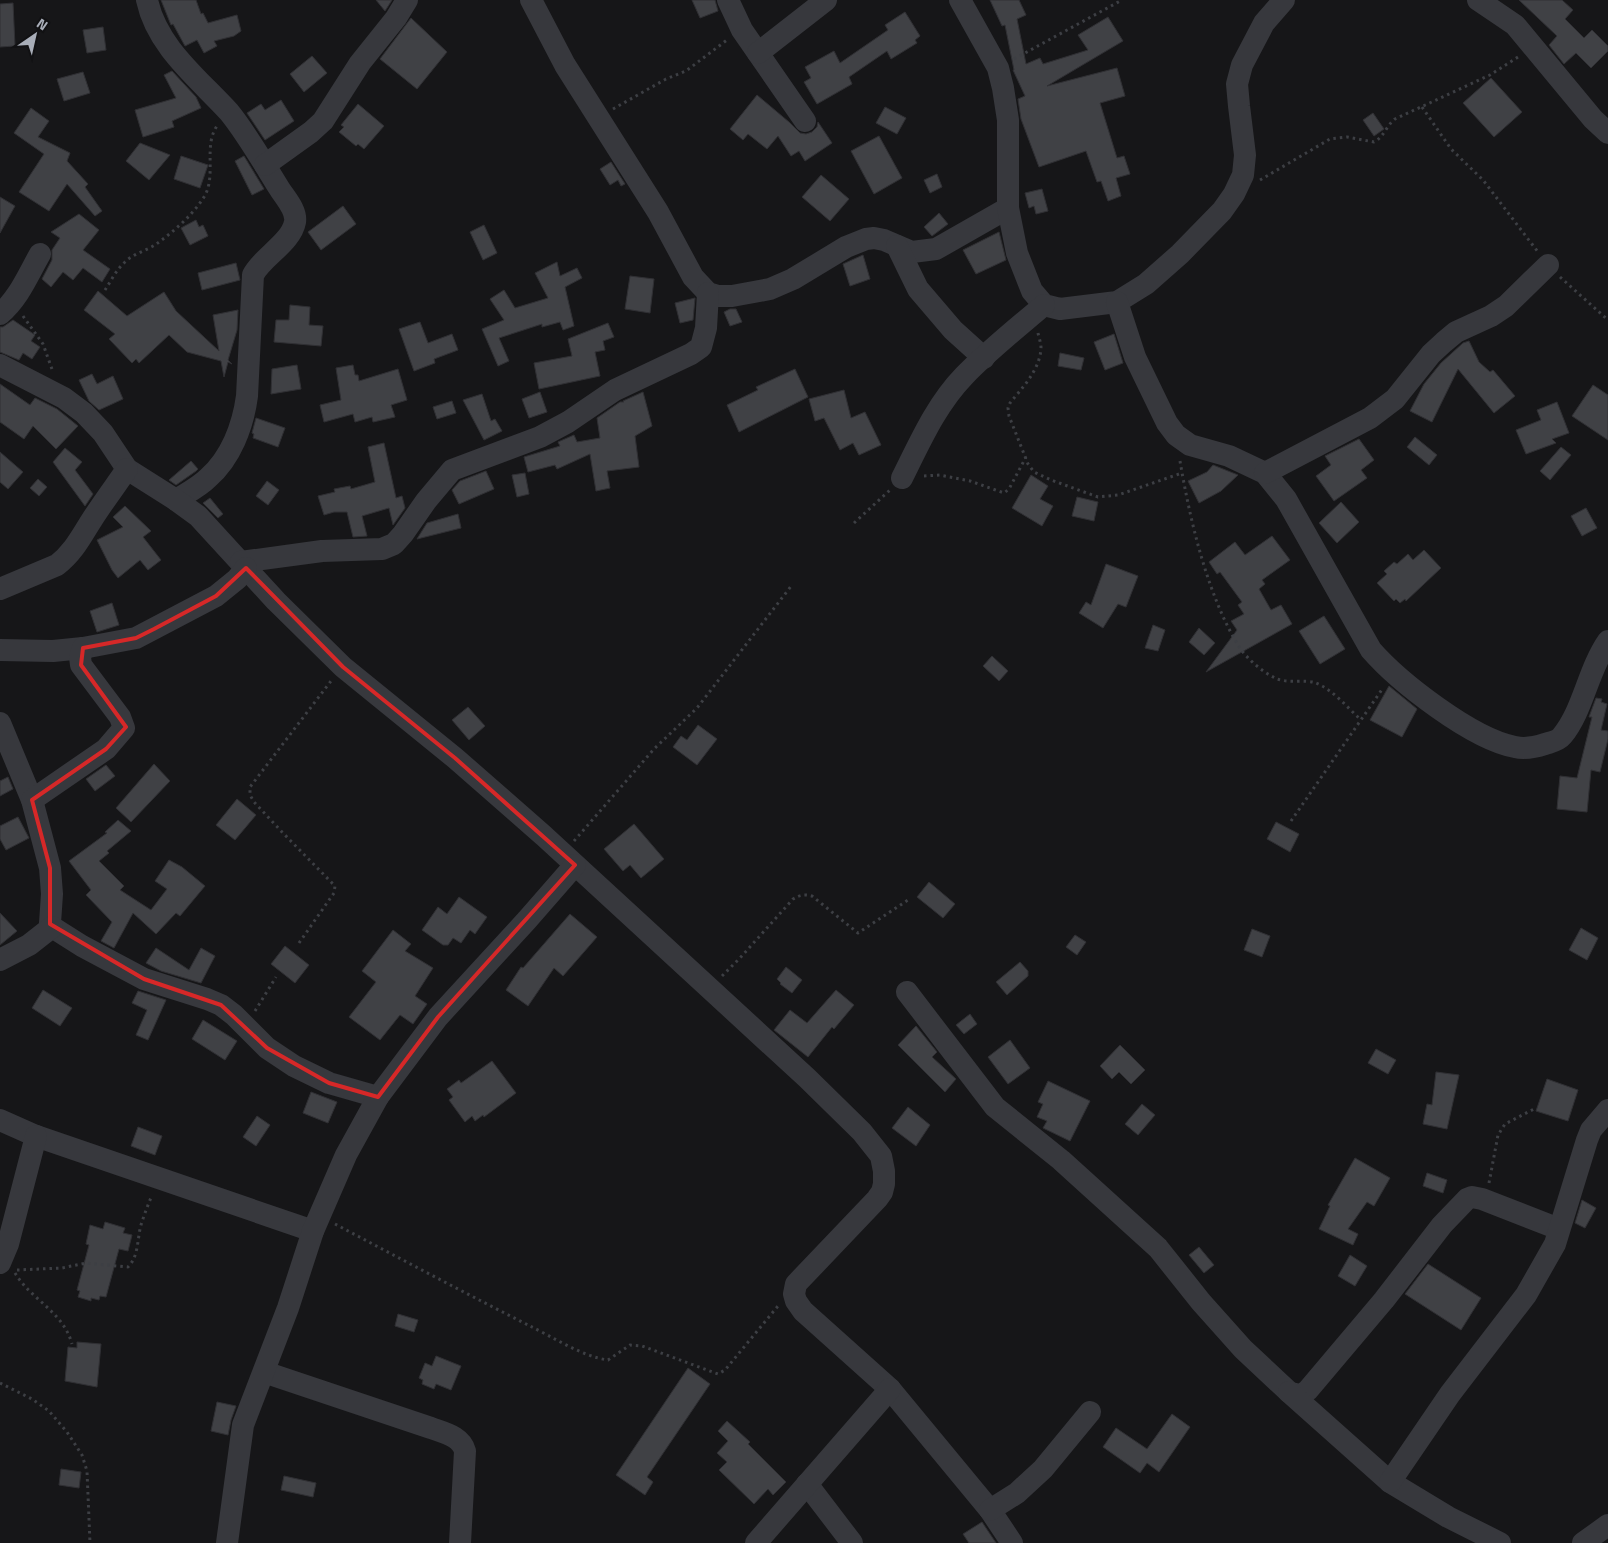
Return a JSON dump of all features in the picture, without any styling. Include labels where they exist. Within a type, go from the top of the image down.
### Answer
[{"type":"street","points":[[147,0],[155,26],[170,48],[230,114],[293,210],[295,220],[293,229],[257,268],[252,281],[245,413],[230,450],[207,479],[176,500]]},
{"type":"street","points":[[265,165],[311,132],[322,121],[360,63],[396,18],[407,0]]},
{"type":"street","points":[[531,0],[566,65],[597,118],[658,212],[693,277],[708,293],[718,296],[732,296],[770,289],[793,279],[846,247],[866,239],[884,240],[912,252],[936,249],[1008,208]]},
{"type":"street","points":[[728,0],[742,30],[806,121]]},
{"type":"street","points":[[758,54],[826,0]]},
{"type":"street","points":[[960,0],[998,68],[1008,120],[1008,208],[1017,253],[1040,308]]},
{"type":"street","points":[[902,478],[923,435],[941,406],[963,377],[1040,308],[1060,309],[1117,302],[1146,284],[1180,254],[1222,211],[1234,194],[1243,175],[1245,155],[1237,84],[1242,65],[1264,23],[1284,0]]},
{"type":"street","points":[[1491,4],[1515,25],[1593,119],[1608,133]]},
{"type":"street","points":[[897,246],[918,289],[953,330],[984,358]]},
{"type":"street","points":[[6,308],[40,254]]},
{"type":"street","points":[[1265,474],[1370,418],[1389,404],[1431,354],[1444,342],[1456,332],[1491,316],[1506,306],[1548,265]]},
{"type":"street","points":[[243,565],[322,551],[382,549],[394,544],[452,470],[540,437],[568,422],[615,390],[691,354],[701,347],[706,328],[708,293]]},
{"type":"street","points":[[1117,302],[1135,356],[1167,423],[1176,436],[1190,445],[1244,462],[1265,474],[1286,499],[1370,650],[1383,664],[1420,695],[1472,729],[1494,740],[1515,747],[1536,747],[1561,737],[1575,716],[1594,664],[1608,640]]},
{"type":"street","points":[[0,365],[64,398],[84,413],[103,433],[128,469],[198,516],[276,601],[343,667],[455,758],[710,987],[855,1125],[881,1156],[884,1171],[882,1192],[796,1284],[794,1294],[796,1301],[803,1311],[890,1390],[990,1510],[1012,1543]]},
{"type":"street","points":[[0,589],[66,559],[75,549],[93,518],[128,469]]},
{"type":"street","points":[[0,650],[83,648],[136,638],[216,596],[237,579],[243,565]]},
{"type":"street","points":[[32,800],[106,749],[124,728],[120,717],[81,665],[80,657],[83,648]]},
{"type":"street","points":[[0,723],[32,800],[50,868],[52,894],[50,923],[52,927],[82,946],[144,979],[207,999],[221,1006],[267,1048],[294,1066],[330,1083],[378,1097]]},
{"type":"street","points":[[227,1543],[243,1425],[288,1308],[316,1223],[346,1155],[378,1097],[438,1017],[569,860]]},
{"type":"street","points":[[0,960],[29,945],[52,927]]},
{"type":"street","points":[[907,992],[995,1107],[1061,1160],[1158,1248],[1201,1302],[1243,1348],[1289,1392],[1390,1482],[1448,1517],[1500,1543]]},
{"type":"street","points":[[1390,1482],[1450,1394],[1526,1295],[1555,1244],[1587,1140],[1596,1123],[1608,1110]]},
{"type":"street","points":[[0,1120],[36,1136],[159,1178],[316,1223]]},
{"type":"street","points":[[0,1263],[8,1244],[36,1136]]},
{"type":"street","points":[[1289,1392],[1297,1395],[1303,1394],[1308,1390],[1384,1300],[1442,1225],[1467,1199],[1486,1200],[1559,1229]]},
{"type":"street","points":[[264,1372],[431,1428],[457,1438],[462,1442],[466,1451],[460,1543]]},
{"type":"street","points":[[756,1543],[890,1390]]},
{"type":"street","points":[[990,1510],[1018,1493],[1043,1469],[1090,1412]]},
{"type":"street","points":[[807,1484],[852,1543]]},
{"type":"street","points":[[1583,1543],[1608,1525]]},
{"type":"path","points":[[998,68],[1122,0]]},
{"type":"path","points":[[597,118],[666,79],[686,71],[742,30]]},
{"type":"path","points":[[1234,194],[1330,139],[1347,137],[1374,142],[1383,135],[1392,121],[1490,76],[1532,45]]},
{"type":"path","points":[[1422,108],[1451,148],[1483,180],[1548,265],[1608,320]]},
{"type":"path","points":[[105,290],[124,262],[154,245],[187,219],[204,197],[209,182],[210,151],[214,130],[230,114]]},
{"type":"path","points":[[6,308],[43,344],[64,398]]},
{"type":"path","points":[[1040,308],[1041,348],[1038,362],[1031,376],[1008,408],[1009,416],[1034,472],[1051,480],[1098,496],[1118,495],[1182,473]]},
{"type":"path","points":[[1176,436],[1199,550],[1220,608],[1239,647],[1258,667],[1276,679],[1315,682],[1330,691],[1360,719]]},
{"type":"path","points":[[854,523],[902,478],[940,476],[970,481],[1004,493],[1009,489],[1026,457]]},
{"type":"path","points":[[569,860],[654,749],[697,708],[792,585]]},
{"type":"path","points":[[299,943],[334,893],[335,886],[254,802],[250,795],[250,787],[343,667]]},
{"type":"path","points":[[1291,821],[1360,719],[1394,673]]},
{"type":"path","points":[[710,987],[740,958],[793,899],[798,896],[804,894],[812,896],[858,933],[908,900]]},
{"type":"path","points":[[246,1027],[276,977]]},
{"type":"path","points":[[1486,1200],[1498,1135],[1505,1124],[1534,1109]]},
{"type":"path","points":[[72,1344],[70,1334],[60,1321],[47,1305],[26,1288],[13,1270],[62,1268],[86,1263],[128,1267],[133,1262],[136,1254],[141,1226],[159,1178]]},
{"type":"path","points":[[316,1223],[577,1349],[602,1359],[608,1360],[630,1345],[642,1346],[718,1374],[725,1370],[796,1284]]},
{"type":"path","points":[[0,1383],[32,1399],[49,1411],[67,1432],[82,1455],[87,1471],[90,1543]]},
{"type":"highlighted area","points":[[246,568],[343,667],[455,758],[575,865],[438,1017],[378,1097],[329,1083],[267,1048],[221,1005],[144,979],[50,924],[50,868],[32,800],[106,749],[126,727],[81,665],[83,648],[136,638],[216,596]]},
{"type":"building","points":[[161,0],[196,0],[201,14],[203,13],[208,23],[237,15],[241,31],[234,36],[214,41],[217,46],[204,53],[197,40],[185,46],[173,24],[171,25]]},
{"type":"building","points":[[376,0],[392,0],[385,11]]},
{"type":"building","points":[[692,0],[715,0],[718,11],[700,18]]},
{"type":"building","points":[[990,0],[1019,0],[1026,15],[1017,19],[1026,64],[1040,58],[1043,64],[1088,50],[1078,35],[1108,17],[1123,41],[1047,86],[1117,68],[1125,96],[1100,103],[1117,158],[1124,156],[1130,174],[1116,178],[1121,196],[1108,201],[1101,181],[1097,182],[1086,151],[1039,167],[1021,119],[1018,99],[1025,96],[1013,70],[1005,25],[1002,26]]},
{"type":"building","points":[[1519,0],[1562,0],[1573,10],[1565,19],[1584,38],[1592,30],[1608,46],[1608,51],[1591,68],[1576,53],[1564,64],[1549,45],[1557,36]]},
{"type":"building","points":[[13,3],[15,46],[0,47],[0,4]]},
{"type":"building","points":[[905,12],[920,36],[915,40],[917,43],[891,59],[887,51],[849,77],[852,84],[817,104],[804,82],[811,78],[805,67],[834,51],[840,63],[888,30],[885,25]]},
{"type":"building","points":[[411,18],[447,52],[417,89],[380,59]]},
{"type":"building","points":[[103,27],[106,50],[87,53],[83,30]]},
{"type":"building","points":[[312,56],[327,73],[304,92],[290,74]]},
{"type":"building","points":[[172,71],[196,97],[201,108],[172,121],[174,127],[143,137],[135,110],[176,98],[164,75]]},
{"type":"building","points":[[83,72],[90,93],[64,101],[57,79]]},
{"type":"building","points":[[1491,78],[1522,112],[1494,137],[1463,103]]},
{"type":"building","points":[[757,95],[800,133],[812,132],[817,127],[818,122],[832,143],[805,161],[799,151],[791,156],[778,136],[767,149],[748,134],[743,140],[730,129]]},
{"type":"building","points":[[281,100],[294,121],[265,140],[247,113],[261,104],[265,110]]},
{"type":"building","points":[[358,104],[384,126],[364,149],[358,144],[356,146],[339,132],[344,127],[341,125]]},
{"type":"building","points":[[885,107],[906,118],[897,134],[876,123]]},
{"type":"building","points":[[31,108],[49,121],[38,137],[70,153],[67,161],[88,184],[85,187],[102,211],[95,216],[67,184],[49,211],[19,192],[44,154],[14,133]]},
{"type":"building","points":[[1373,113],[1384,129],[1374,136],[1363,120]]},
{"type":"building","points":[[879,136],[902,178],[874,194],[851,151]]},
{"type":"building","points":[[140,143],[170,155],[149,180],[126,161]]},
{"type":"building","points":[[181,156],[208,165],[200,188],[174,179]]},
{"type":"building","points":[[244,156],[264,189],[252,195],[235,161]]},
{"type":"building","points":[[611,162],[625,184],[621,186],[618,180],[610,185],[600,169]]},
{"type":"building","points":[[937,174],[942,187],[930,193],[924,180]]},
{"type":"building","points":[[821,175],[849,199],[830,221],[802,197]]},
{"type":"building","points":[[1042,189],[1048,211],[1036,214],[1034,206],[1029,208],[1025,193]]},
{"type":"building","points":[[0,197],[15,206],[0,233]]},
{"type":"building","points":[[343,206],[356,224],[321,250],[308,232]]},
{"type":"building","points":[[939,213],[948,224],[932,236],[924,227]]},
{"type":"building","points":[[79,214],[99,230],[83,250],[110,269],[102,282],[83,268],[73,280],[63,272],[51,287],[42,279],[52,260],[52,250],[60,238],[51,232]]},
{"type":"building","points":[[196,220],[199,227],[203,225],[208,236],[190,245],[181,228]]},
{"type":"building","points":[[484,225],[497,253],[483,260],[470,232]]},
{"type":"building","points":[[999,232],[1006,260],[976,274],[963,250]]},
{"type":"building","points":[[863,255],[870,279],[850,286],[843,264]]},
{"type":"building","points":[[557,262],[560,276],[577,268],[582,278],[565,287],[574,326],[563,330],[560,322],[542,327],[542,324],[499,338],[509,361],[498,366],[482,329],[504,320],[490,299],[504,290],[515,308],[548,298],[535,273]]},
{"type":"building","points":[[236,263],[240,280],[202,290],[198,273]]},
{"type":"building","points":[[630,276],[654,279],[650,313],[625,309]]},
{"type":"building","points":[[98,291],[127,316],[164,292],[176,311],[219,351],[213,315],[238,310],[237,330],[228,360],[232,364],[228,362],[224,377],[221,361],[187,352],[169,335],[139,363],[136,359],[132,363],[109,339],[115,334],[84,310]]},
{"type":"building","points":[[695,298],[693,320],[680,323],[675,303]]},
{"type":"building","points":[[290,305],[310,307],[309,325],[323,326],[321,346],[274,342],[276,320],[289,320]]},
{"type":"building","points":[[736,309],[742,322],[730,326],[724,312]]},
{"type":"building","points":[[13,320],[35,335],[31,341],[40,347],[32,359],[23,353],[19,360],[0,352],[0,327]]},
{"type":"building","points":[[420,322],[428,343],[452,334],[458,350],[434,359],[435,363],[414,371],[399,329]]},
{"type":"building","points":[[608,323],[614,337],[603,341],[605,350],[595,352],[600,376],[539,389],[534,363],[572,356],[568,339]]},
{"type":"building","points":[[1114,334],[1123,363],[1105,370],[1094,342]]},
{"type":"building","points":[[1469,341],[1479,362],[1490,372],[1493,370],[1515,396],[1494,413],[1458,369],[1432,422],[1410,411],[1424,384],[1441,363],[1463,343]]},
{"type":"building","points":[[1060,353],[1084,358],[1081,370],[1058,366]]},
{"type":"building","points":[[297,365],[301,389],[271,394],[272,369]]},
{"type":"building","points":[[353,365],[355,375],[358,375],[359,381],[398,369],[407,400],[391,405],[395,417],[373,422],[372,417],[355,422],[353,414],[324,422],[320,405],[341,400],[336,368]]},
{"type":"building","points":[[795,369],[808,397],[739,432],[727,405],[758,390],[756,387]]},
{"type":"building","points":[[92,374],[97,384],[113,376],[123,399],[99,410],[89,401],[79,380]]},
{"type":"building","points":[[0,384],[30,405],[35,398],[57,409],[78,426],[56,449],[33,426],[24,439],[0,422]]},
{"type":"building","points":[[1593,385],[1608,395],[1608,440],[1572,416]]},
{"type":"building","points":[[844,390],[851,418],[865,412],[881,445],[859,455],[853,443],[840,450],[824,418],[815,421],[809,399]]},
{"type":"building","points":[[540,392],[547,412],[529,418],[522,399]]},
{"type":"building","points":[[643,392],[652,426],[635,436],[639,467],[607,471],[610,488],[596,491],[590,454],[557,469],[555,465],[528,472],[524,457],[560,446],[558,442],[574,435],[577,442],[600,438],[597,418],[620,402],[624,402]]},
{"type":"building","points":[[482,394],[491,421],[495,419],[502,431],[484,440],[463,400]]},
{"type":"building","points":[[452,401],[456,413],[437,419],[433,407]]},
{"type":"building","points":[[1557,402],[1569,433],[1552,439],[1556,443],[1526,454],[1516,430],[1541,420],[1537,410]]},
{"type":"building","points":[[256,418],[285,428],[278,447],[253,438],[254,434],[252,433]]},
{"type":"building","points":[[1415,437],[1437,455],[1429,465],[1407,447]]},
{"type":"building","points":[[1359,439],[1374,460],[1361,470],[1367,478],[1334,501],[1316,476],[1331,465],[1325,456]]},
{"type":"building","points":[[384,443],[396,498],[402,496],[405,508],[393,525],[389,508],[362,516],[367,536],[353,537],[347,512],[334,512],[324,515],[318,496],[335,492],[334,489],[350,486],[351,489],[375,482],[368,447]]},
{"type":"building","points":[[1561,447],[1571,455],[1550,480],[1540,471]]},
{"type":"building","points":[[65,448],[82,462],[75,470],[93,494],[85,506],[53,462]]},
{"type":"building","points":[[0,452],[23,472],[8,489],[0,482]]},
{"type":"building","points":[[191,461],[198,469],[196,471],[176,485],[169,480]]},
{"type":"building","points":[[1213,465],[1238,475],[1221,491],[1199,503],[1188,481],[1207,472]]},
{"type":"building","points":[[486,471],[494,489],[459,504],[452,490],[460,481]]},
{"type":"building","points":[[525,473],[529,494],[517,497],[512,475]]},
{"type":"building","points":[[1031,475],[1048,486],[1040,499],[1053,506],[1042,526],[1012,508]]},
{"type":"building","points":[[38,479],[47,487],[39,496],[30,488]]},
{"type":"building","points":[[267,481],[279,490],[268,505],[256,496]]},
{"type":"building","points":[[1077,497],[1098,502],[1094,521],[1072,516]]},
{"type":"building","points":[[210,498],[223,514],[218,518],[203,503]]},
{"type":"building","points":[[1341,502],[1359,522],[1337,543],[1319,523]]},
{"type":"building","points":[[125,506],[151,531],[143,537],[161,560],[148,570],[140,560],[118,578],[97,540],[123,527],[113,517]]},
{"type":"building","points":[[1586,508],[1597,528],[1582,536],[1571,516]]},
{"type":"building","points":[[458,514],[461,528],[417,539],[427,523]]},
{"type":"building","points":[[1272,536],[1290,560],[1262,580],[1265,584],[1259,589],[1271,610],[1281,605],[1292,624],[1206,672],[1237,630],[1231,621],[1244,614],[1238,605],[1242,602],[1220,572],[1217,574],[1209,562],[1235,542],[1245,555]]},
{"type":"building","points":[[1424,550],[1441,568],[1406,601],[1405,599],[1400,603],[1396,599],[1394,601],[1377,583],[1387,574],[1384,571],[1394,562],[1397,564],[1408,554],[1413,560]]},
{"type":"building","points":[[1106,564],[1138,576],[1126,607],[1118,604],[1103,628],[1079,613],[1086,602],[1091,605]]},
{"type":"building","points":[[112,603],[119,625],[97,632],[90,611]]},
{"type":"building","points":[[1324,616],[1345,649],[1320,664],[1299,631]]},
{"type":"building","points":[[1153,625],[1165,630],[1158,651],[1145,648]]},
{"type":"building","points":[[1199,628],[1215,643],[1204,655],[1189,642]]},
{"type":"building","points":[[992,656],[1008,671],[999,681],[983,666]]},
{"type":"building","points":[[1389,686],[1417,709],[1402,737],[1370,720]]},
{"type":"building","points":[[1596,698],[1602,699],[1601,702],[1607,704],[1601,730],[1608,731],[1608,739],[1600,772],[1591,770],[1587,812],[1557,809],[1560,776],[1577,778],[1592,717],[1589,717]]},
{"type":"building","points":[[468,707],[485,726],[469,740],[452,720]]},
{"type":"building","points":[[698,725],[717,739],[697,765],[673,747],[681,736],[687,740]]},
{"type":"building","points":[[154,764],[170,781],[131,822],[116,808]]},
{"type":"building","points":[[106,765],[115,776],[95,791],[86,779]]},
{"type":"building","points":[[8,777],[13,789],[0,796],[0,781]]},
{"type":"building","points":[[237,799],[256,815],[235,840],[216,825]]},
{"type":"building","points":[[18,817],[29,838],[6,850],[0,839],[0,826]]},
{"type":"building","points":[[118,820],[131,831],[107,851],[109,853],[99,861],[124,886],[120,890],[151,910],[167,889],[155,881],[169,860],[182,867],[205,886],[180,916],[176,913],[156,934],[133,913],[114,948],[101,941],[112,922],[86,895],[91,890],[69,861],[107,833],[105,832]]},
{"type":"building","points":[[1276,822],[1299,834],[1290,852],[1267,839]]},
{"type":"building","points":[[634,824],[664,859],[641,878],[630,865],[623,871],[604,849]]},
{"type":"building","points":[[929,882],[955,904],[943,918],[917,897]]},
{"type":"building","points":[[459,897],[487,917],[475,934],[470,930],[461,943],[453,938],[448,945],[443,945],[422,930],[438,907],[447,914]]},
{"type":"building","points":[[0,913],[17,931],[0,945]]},
{"type":"building","points":[[570,914],[597,937],[563,976],[554,968],[528,1006],[506,990],[521,967],[523,968]]},
{"type":"building","points":[[1581,928],[1598,938],[1587,960],[1569,950]]},
{"type":"building","points":[[1252,929],[1270,936],[1262,957],[1244,950]]},
{"type":"building","points":[[393,930],[411,944],[405,951],[433,968],[415,996],[427,1004],[413,1024],[400,1015],[380,1040],[349,1017],[376,982],[362,971]]},
{"type":"building","points":[[1075,935],[1086,942],[1077,955],[1066,947]]},
{"type":"building","points":[[285,946],[309,965],[295,983],[271,964]]},
{"type":"building","points":[[156,948],[189,970],[201,948],[215,956],[201,983],[161,971],[146,963]]},
{"type":"building","points":[[1020,962],[1028,971],[1028,976],[1007,995],[996,982]]},
{"type":"building","points":[[786,967],[802,980],[792,993],[780,984],[777,979]]},
{"type":"building","points":[[43,990],[72,1008],[60,1026],[32,1008]]},
{"type":"building","points":[[836,990],[854,1005],[834,1029],[832,1027],[808,1057],[774,1030],[790,1010],[807,1023]]},
{"type":"building","points":[[138,991],[166,1000],[148,1040],[136,1035],[147,1010],[132,1003]]},
{"type":"building","points":[[970,1014],[977,1024],[964,1034],[956,1025]]},
{"type":"building","points":[[203,1020],[237,1041],[225,1060],[192,1039]]},
{"type":"building","points":[[916,1026],[937,1052],[932,1057],[956,1079],[945,1092],[898,1045]]},
{"type":"building","points":[[1010,1040],[1030,1068],[1008,1084],[988,1057]]},
{"type":"building","points":[[1120,1045],[1145,1070],[1131,1084],[1119,1072],[1112,1079],[1100,1066]]},
{"type":"building","points":[[1376,1049],[1396,1060],[1388,1074],[1368,1063]]},
{"type":"building","points":[[492,1061],[516,1093],[484,1117],[483,1115],[475,1121],[472,1116],[465,1122],[449,1100],[453,1097],[447,1089],[459,1080],[461,1083]]},
{"type":"building","points":[[1436,1072],[1459,1075],[1447,1129],[1423,1124],[1427,1104],[1432,1105]]},
{"type":"building","points":[[1547,1079],[1578,1090],[1568,1121],[1536,1111]]},
{"type":"building","points":[[1048,1081],[1090,1101],[1070,1141],[1043,1128],[1047,1121],[1037,1117],[1043,1104],[1038,1102]]},
{"type":"building","points":[[311,1092],[337,1102],[328,1123],[303,1113]]},
{"type":"building","points":[[1142,1104],[1155,1115],[1138,1135],[1125,1124]]},
{"type":"building","points":[[908,1107],[930,1125],[916,1146],[892,1128]]},
{"type":"building","points":[[257,1116],[270,1125],[256,1146],[243,1137]]},
{"type":"building","points":[[138,1127],[162,1136],[155,1155],[131,1146]]},
{"type":"building","points":[[1355,1158],[1390,1178],[1374,1206],[1367,1202],[1348,1229],[1358,1234],[1353,1245],[1319,1229],[1330,1206],[1328,1205]]},
{"type":"building","points":[[1427,1173],[1447,1180],[1443,1193],[1423,1186]]},
{"type":"building","points":[[1582,1200],[1596,1208],[1585,1228],[1575,1223]]},
{"type":"building","points":[[105,1222],[125,1228],[123,1233],[132,1235],[128,1251],[119,1249],[106,1297],[100,1296],[99,1300],[91,1298],[91,1301],[78,1297],[80,1291],[77,1290],[89,1245],[86,1244],[90,1225],[103,1229]]},
{"type":"building","points":[[1199,1247],[1214,1265],[1204,1273],[1189,1255]]},
{"type":"building","points":[[1350,1255],[1367,1266],[1355,1286],[1338,1276]]},
{"type":"building","points":[[1428,1264],[1481,1298],[1461,1330],[1405,1294]]},
{"type":"building","points":[[398,1314],[418,1320],[414,1332],[395,1326]]},
{"type":"building","points":[[77,1342],[101,1344],[97,1387],[65,1381],[68,1347],[77,1348]]},
{"type":"building","points":[[436,1356],[461,1366],[451,1390],[436,1384],[434,1389],[422,1384],[423,1380],[419,1378],[425,1363],[432,1366]]},
{"type":"building","points":[[688,1368],[710,1384],[647,1477],[653,1482],[645,1495],[616,1475]]},
{"type":"building","points":[[217,1402],[236,1406],[228,1435],[211,1431]]},
{"type":"building","points":[[1172,1414],[1190,1427],[1159,1472],[1147,1463],[1140,1473],[1103,1447],[1116,1428],[1147,1449]]},
{"type":"building","points":[[727,1421],[750,1442],[748,1444],[786,1482],[773,1495],[768,1489],[754,1504],[719,1470],[727,1462],[717,1453],[728,1441],[718,1431]]},
{"type":"building","points":[[61,1469],[81,1472],[79,1488],[59,1485]]},
{"type":"building","points":[[284,1476],[316,1483],[313,1497],[281,1490]]},
{"type":"building","points":[[982,1522],[996,1543],[969,1543],[963,1534]]}]
